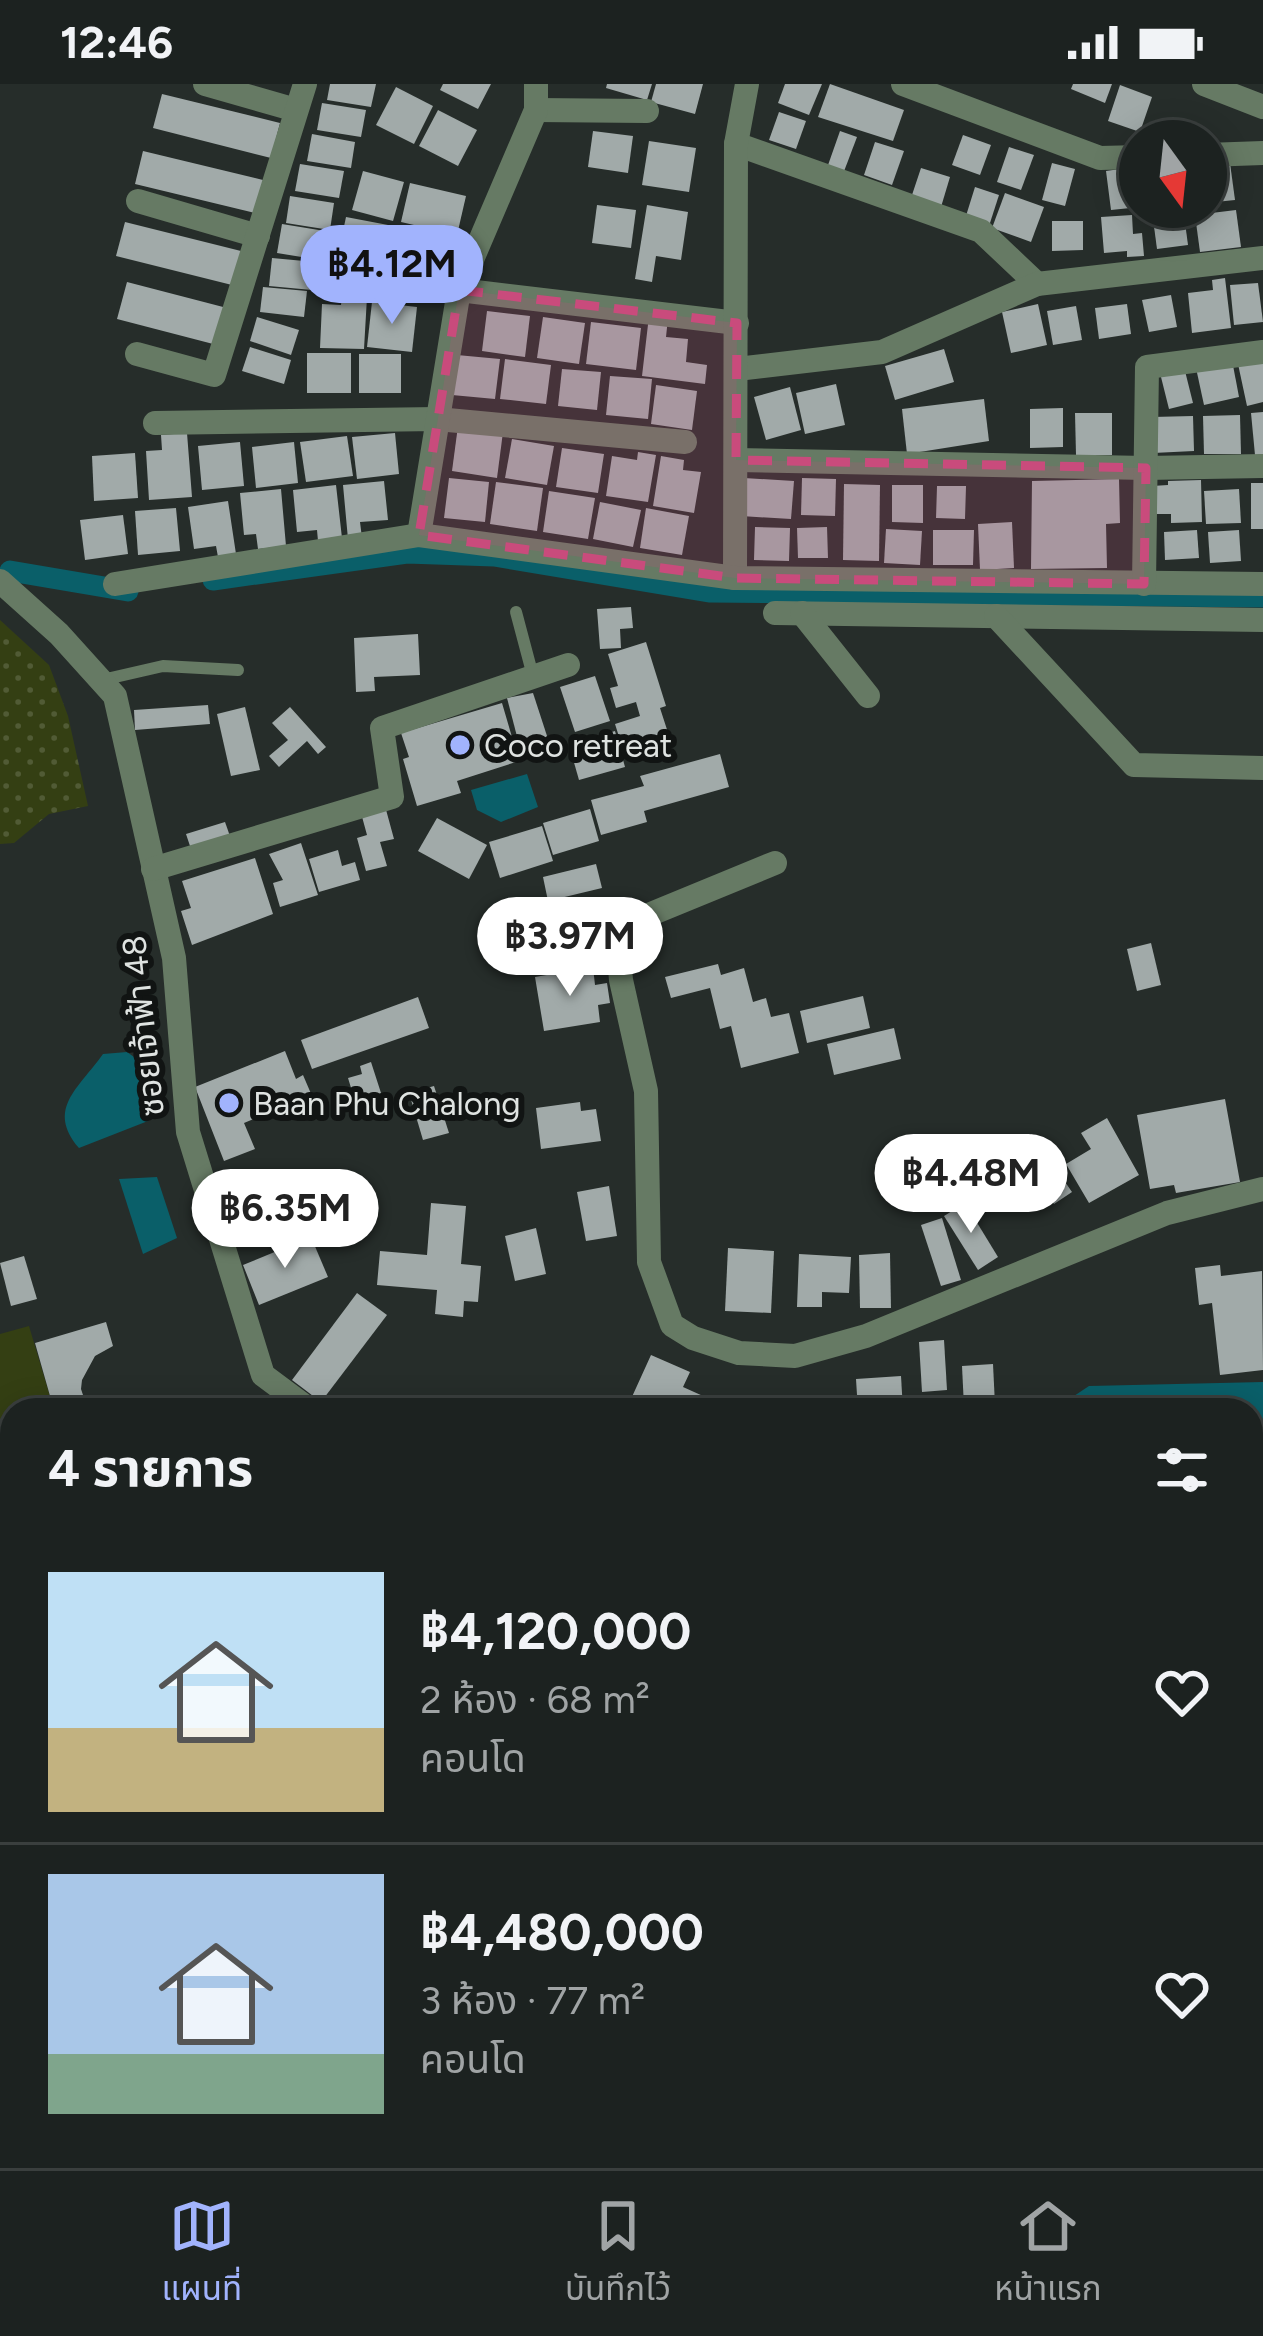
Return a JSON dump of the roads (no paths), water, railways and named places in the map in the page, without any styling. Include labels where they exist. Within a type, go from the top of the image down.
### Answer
[{"type":"street","points":[[206,84],[296,110]]},
{"type":"street","points":[[136,354],[214,374],[305,84]]},
{"type":"street","points":[[419,535],[459,290],[536,110],[536,84]]},
{"type":"street","points":[[735,578],[736,144],[747,84]]},
{"type":"street","points":[[903,84],[1100,158],[1119,158]]},
{"type":"street","points":[[1204,84],[1263,107]]},
{"type":"street","points":[[536,110],[647,111]]},
{"type":"street","points":[[736,144],[981,231],[1037,284]]},
{"type":"street","points":[[1227,154],[1263,153]]},
{"type":"street","points":[[138,201],[258,236]]},
{"type":"street","points":[[737,369],[882,352],[1037,284],[1263,258]]},
{"type":"street","points":[[357,282],[737,323]]},
{"type":"street","points":[[1144,584],[1147,367],[1263,352]]},
{"type":"street","points":[[155,423],[437,419],[685,442]]},
{"type":"street","points":[[736,460],[1263,466]]},
{"type":"street","points":[[115,584],[419,535],[735,578],[1263,584]]},
{"type":"street","name":"ซอยเจ้าฟ้า 48","points":[[0,581],[59,634],[115,697],[174,958],[188,1132],[263,1375],[294,1398]]},
{"type":"street","points":[[776,613],[1263,620]]},
{"type":"street","points":[[802,614],[868,696]]},
{"type":"street","points":[[996,616],[1134,765],[1263,768]]},
{"type":"street","points":[[153,869],[392,796],[382,728],[568,665]]},
{"type":"street","points":[[775,863],[624,925],[617,933],[621,980],[646,1091],[649,1262],[672,1325],[693,1338],[739,1353],[795,1356],[866,1336],[1167,1213],[1263,1189]]},
{"type":"lane","points":[[516,612],[533,677]]},
{"type":"lane","points":[[101,680],[163,666],[238,670]]},
{"type":"water","points":[[527,774],[538,807],[501,822],[477,810],[471,790]]},
{"type":"water","points":[[127,1052],[141,1062],[148,1121],[79,1148],[65,1122],[69,1100],[103,1054]]},
{"type":"water","points":[[157,1177],[177,1238],[143,1254],[119,1179]]},
{"type":"water","points":[[1263,1382],[1263,1398],[1071,1398],[1089,1386]]},
{"type":"waterway","points":[[213,580],[407,553],[494,556],[709,592],[1263,597]]},
{"type":"waterway","points":[[10,571],[128,591]]},
{"type":"place","name":"Coco retreat","points":[[460,745]]},
{"type":"place","name":"Baan Phu Chalong","points":[[229,1103]]}]
